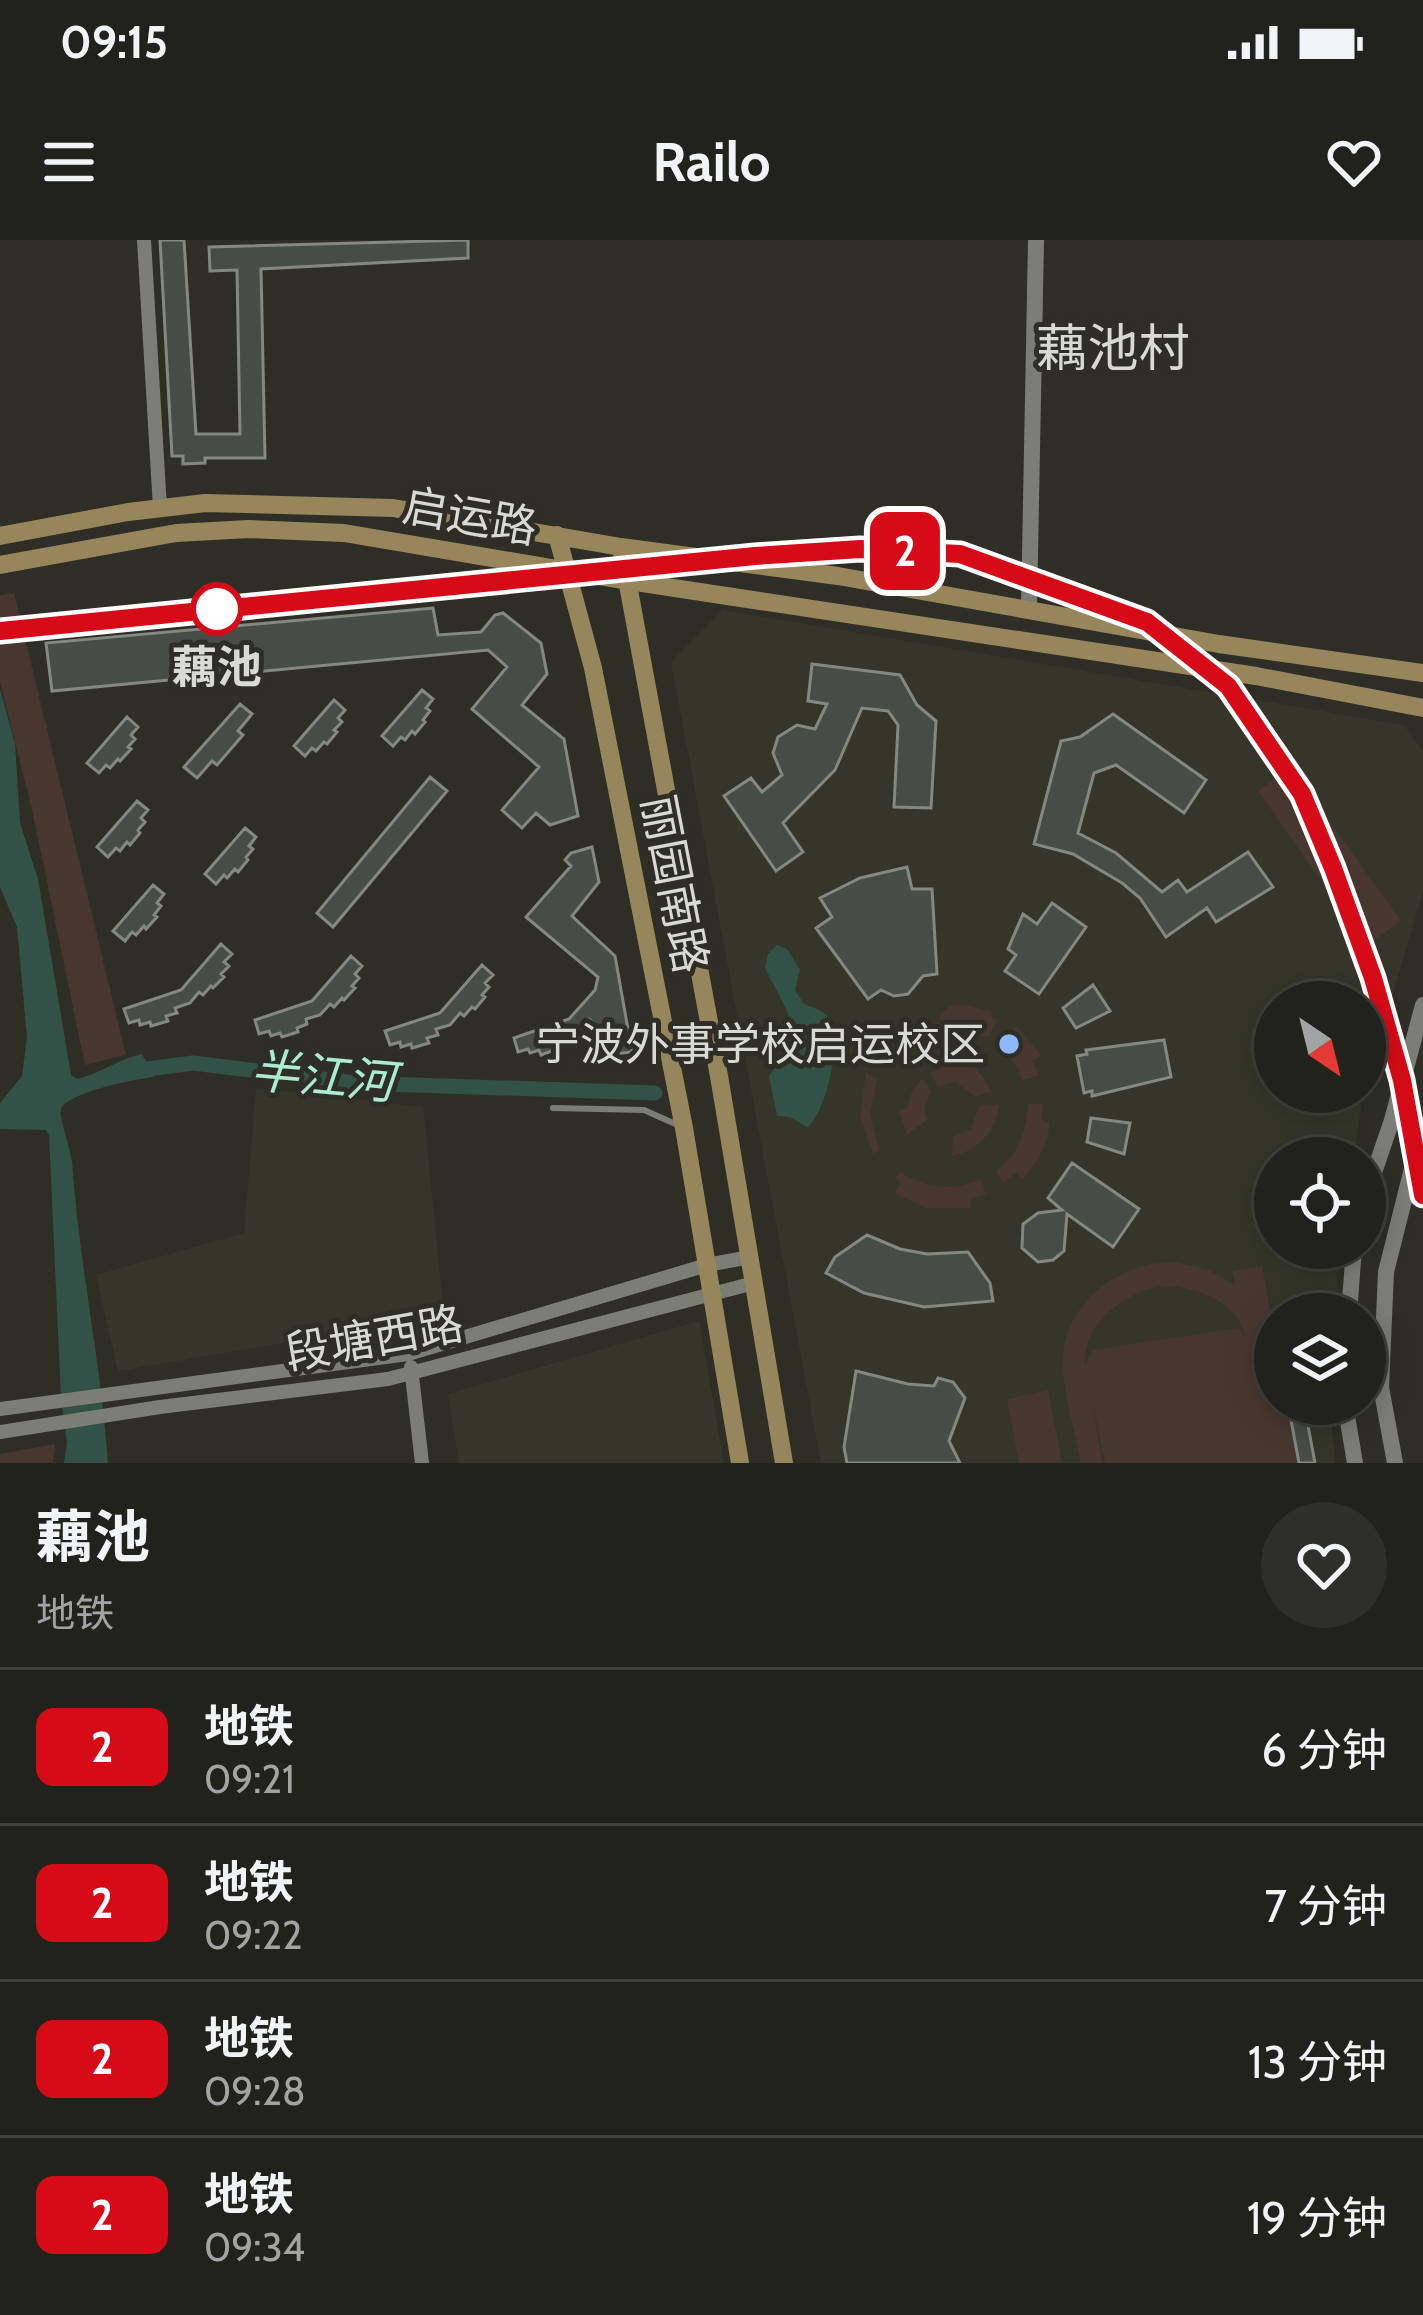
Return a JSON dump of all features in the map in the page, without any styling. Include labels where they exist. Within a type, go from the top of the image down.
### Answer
[{"type":"main road","name":"启运路","points":[[0,536],[205,503],[393,508],[1423,673]]},
{"type":"main road","name":"启运路","points":[[8,563],[176,533],[249,529],[344,533],[567,572],[1256,676],[1423,708]]},
{"type":"main road","name":"丽园南路","points":[[557,535],[593,668],[684,1128],[740,1463]]},
{"type":"main road","name":"丽园南路","points":[[621,547],[719,1076],[784,1463]]},
{"type":"street","points":[[144,240],[160,508]]},
{"type":"street","points":[[1029,607],[1036,240]]},
{"type":"street","points":[[1386,1137],[1423,1005]]},
{"type":"street","points":[[1395,1463],[1381,1387],[1386,1272],[1423,1125]]},
{"type":"street","name":"段塘西路","points":[[0,1409],[408,1354],[707,1265],[750,1258]]},
{"type":"street","name":"段塘西路","points":[[0,1432],[412,1373],[754,1283]]},
{"type":"street","points":[[408,1354],[422,1463]]},
{"type":"street","points":[[1349,1425],[1355,1463]]},
{"type":"lane","points":[[553,1108],[644,1110],[684,1128]]},
{"type":"shaded area","points":[[14,593],[126,1055],[85,1065],[33,814],[0,682],[0,595]]},
{"type":"shaded area","name":"宁波外事学校启运校区","points":[[723,610],[1404,725],[1423,751],[1423,892],[1386,1016],[1386,981],[1254,981],[1254,1113],[1360,1113],[1357,1137],[1254,1137],[1254,1269],[1338,1269],[1336,1293],[1254,1293],[1254,1425],[1332,1425],[1335,1463],[821,1463],[671,662]]},
{"type":"shaded area","points":[[0,689],[15,744],[20,823],[38,879],[71,1075],[85,1077],[142,1054],[154,1077],[89,1092],[61,1109],[72,1162],[108,1463],[64,1463],[67,1443],[49,1135],[46,1130],[0,1129],[0,1103],[22,1076],[27,1037],[17,927],[0,887]]},
{"type":"shaded area","points":[[1291,767],[1401,921],[1367,945],[1258,791]]},
{"type":"shaded area","points":[[777,945],[787,949],[800,970],[795,990],[804,1004],[824,1013],[833,1028],[826,1092],[807,1127],[777,1116],[769,1076],[790,1032],[787,1010],[765,968],[768,954]]},
{"type":"shaded area","points":[[950,1006],[992,1012],[990,1018],[997,1020],[989,1037],[949,1030],[927,1035],[925,1026],[941,1022],[940,1015]]},
{"type":"shaded area","points":[[1017,1027],[1042,1056],[1032,1061],[1039,1075],[1022,1081],[1018,1068],[998,1044]]},
{"type":"shaded area","points":[[940,1062],[976,1068],[992,1091],[976,1097],[955,1082],[938,1086],[930,1073],[942,1069]]},
{"type":"shaded area","points":[[866,1073],[877,1079],[870,1114],[879,1150],[873,1154],[860,1116]]},
{"type":"shaded area","points":[[922,1078],[931,1091],[924,1107],[927,1120],[907,1135],[899,1110],[907,1109]]},
{"type":"shaded area","points":[[256,1088],[423,1107],[444,1316],[118,1371],[96,1275],[244,1233]]},
{"type":"shaded area","points":[[1028,1104],[1043,1104],[1041,1119],[1050,1123],[1047,1139],[1022,1179],[1016,1173],[1003,1183],[996,1171],[1020,1142]]},
{"type":"shaded area","points":[[999,1105],[984,1139],[952,1156],[953,1137],[971,1129],[979,1106]]},
{"type":"shaded area","points":[[900,1172],[940,1187],[981,1179],[986,1194],[970,1199],[971,1208],[926,1208],[894,1193],[901,1185],[896,1177]]},
{"type":"shaded area","points":[[1175,1262],[1209,1270],[1235,1285],[1232,1271],[1263,1269],[1267,1293],[1254,1293],[1254,1425],[1291,1425],[1298,1463],[1105,1463],[1093,1404],[1102,1463],[1081,1463],[1068,1404],[1064,1346],[1071,1325],[1096,1291],[1133,1269]],"holes":[[[1166,1286],[1205,1294],[1236,1316],[1246,1340],[1240,1328],[1092,1350],[1085,1366],[1091,1336],[1122,1301]]]},
{"type":"shaded area","points":[[699,1321],[724,1463],[459,1463],[448,1394]]},
{"type":"shaded area","points":[[1048,1390],[1062,1463],[1019,1463],[1007,1399]]},
{"type":"shaded area","points":[[55,1444],[53,1463],[0,1463],[0,1454]]},
{"type":"building","points":[[160,240],[184,240],[196,434],[240,434],[237,270],[210,271],[209,247],[468,240],[468,258],[261,269],[265,458],[205,458],[205,463],[183,464],[183,456],[172,456]]},
{"type":"building","points":[[433,608],[438,635],[481,632],[495,615],[503,613],[541,643],[547,674],[522,705],[564,739],[578,816],[550,825],[536,813],[522,828],[502,810],[539,767],[472,709],[507,667],[488,650],[52,691],[46,643]]},
{"type":"building","points":[[812,664],[900,675],[917,705],[936,721],[931,808],[894,807],[898,725],[888,711],[862,708],[835,770],[783,823],[803,852],[776,871],[724,796],[751,778],[762,792],[782,775],[773,753],[778,737],[797,725],[815,729],[827,704],[808,701]]},
{"type":"building","points":[[422,690],[433,699],[426,708],[430,711],[425,722],[393,746],[382,736]]},
{"type":"building","points":[[334,700],[345,710],[338,718],[342,722],[337,732],[305,756],[294,746]]},
{"type":"building","points":[[240,704],[252,714],[238,731],[243,735],[217,765],[212,761],[197,778],[184,767]]},
{"type":"building","points":[[1113,714],[1206,780],[1184,813],[1116,765],[1094,773],[1078,833],[1116,853],[1162,892],[1178,880],[1187,892],[1248,852],[1273,887],[1216,922],[1207,908],[1166,937],[1140,898],[1122,883],[1073,854],[1034,844],[1061,741],[1080,737]]},
{"type":"building","points":[[127,717],[138,727],[131,735],[135,739],[131,749],[99,773],[87,763]]},
{"type":"building","points":[[430,777],[447,791],[333,927],[317,913]]},
{"type":"building","points":[[137,801],[148,810],[141,818],[145,822],[140,833],[108,857],[97,847]]},
{"type":"building","points":[[245,828],[256,837],[249,846],[253,849],[248,860],[216,884],[205,874]]},
{"type":"building","points":[[592,847],[599,882],[572,916],[615,956],[632,1052],[604,1055],[601,1030],[589,1019],[577,1032],[565,1036],[566,1042],[556,1045],[557,1049],[541,1055],[539,1050],[518,1052],[514,1038],[569,1019],[595,990],[598,977],[526,917],[571,866],[565,860],[571,853]]},
{"type":"building","points":[[907,867],[912,889],[932,889],[937,974],[923,976],[908,994],[894,996],[881,990],[868,999],[816,928],[832,917],[820,898],[860,878]]},
{"type":"building","points":[[153,885],[164,894],[157,903],[161,906],[157,917],[125,941],[113,931]]},
{"type":"building","points":[[1052,903],[1086,927],[1039,994],[1005,971],[1016,955],[1008,949],[1023,914],[1037,924]]},
{"type":"building","points":[[221,944],[232,954],[224,962],[229,966],[221,974],[224,977],[213,988],[175,1008],[177,1013],[166,1016],[168,1021],[151,1026],[150,1022],[140,1025],[139,1020],[129,1023],[124,1009],[181,990]]},
{"type":"building","points":[[351,956],[362,966],[355,974],[359,978],[355,988],[344,1000],[306,1019],[298,1032],[282,1037],[280,1033],[271,1036],[269,1031],[259,1034],[255,1020],[312,1001]]},
{"type":"building","points":[[482,965],[493,975],[475,1009],[436,1029],[438,1035],[427,1038],[429,1043],[412,1048],[411,1044],[401,1047],[400,1042],[390,1045],[385,1031],[440,1013]]},
{"type":"building","points":[[1093,985],[1110,1011],[1076,1028],[1063,1008]]},
{"type":"building","points":[[1164,1040],[1171,1077],[1092,1096],[1092,1091],[1084,1093],[1077,1056],[1087,1054],[1086,1050]]},
{"type":"building","points":[[1091,1118],[1130,1123],[1124,1154],[1087,1142]]},
{"type":"building","points":[[1072,1163],[1139,1209],[1113,1247],[1067,1214],[1064,1251],[1053,1260],[1038,1262],[1022,1248],[1023,1224],[1038,1213],[1062,1210],[1048,1198]]},
{"type":"building","points":[[867,1235],[927,1254],[968,1252],[990,1283],[993,1301],[924,1307],[864,1293],[826,1273],[835,1257]]},
{"type":"building","points":[[856,1371],[908,1384],[934,1386],[938,1378],[953,1382],[965,1398],[949,1441],[960,1463],[847,1463],[844,1447]]},
{"type":"building","points":[[1292,1425],[1308,1425],[1315,1463],[1299,1463]]},
{"type":"waterway","name":"半江河","points":[[133,1071],[193,1063],[355,1083],[655,1093]]},
{"type":"metro line","name":"2","points":[[0,631],[860,549],[960,554],[1063,588],[1147,622],[1228,686],[1302,794],[1373,978],[1402,1080],[1423,1195]]},
{"type":"place","name":"藕池","points":[[217,609]]},
{"type":"place","name":"宁波外事学校启运校区","points":[[1009,1044]]},
{"type":"district","name":"藕池村","points":[[1113,348]]}]
